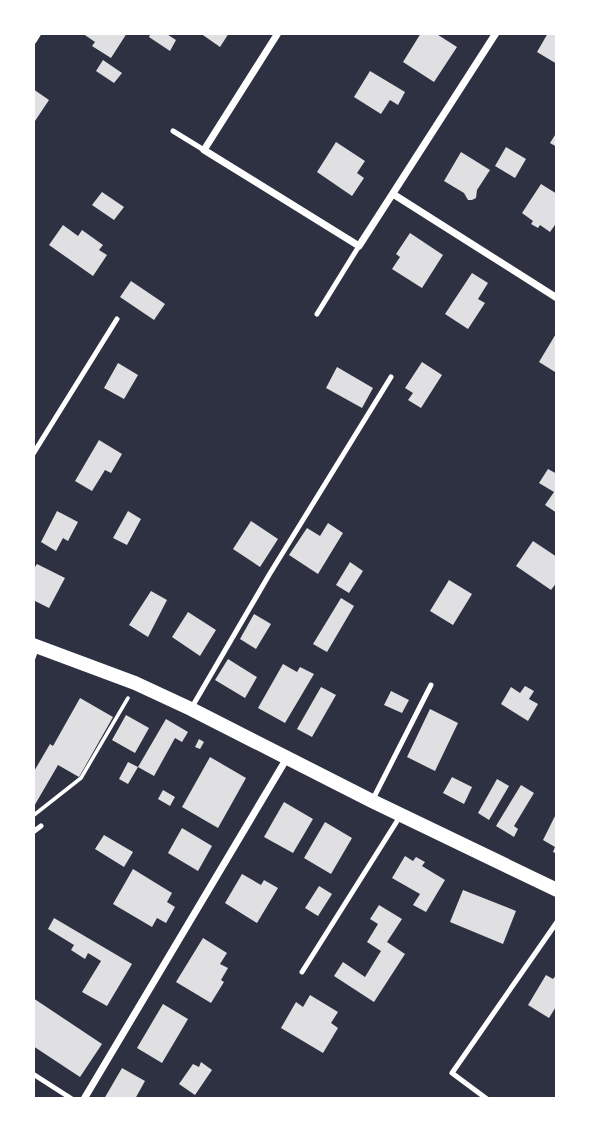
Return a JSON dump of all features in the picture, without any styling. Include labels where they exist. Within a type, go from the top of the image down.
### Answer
[{"type":"main road","points":[[35,650],[135,683],[557,890]]},
{"type":"street","points":[[33,41],[38,33]]},
{"type":"street","points":[[278,33],[204,150],[359,246],[496,33]]},
{"type":"street","points":[[393,194],[555,293]]},
{"type":"street","points":[[84,1099],[287,758]]},
{"type":"lane","points":[[173,131],[204,150]]},
{"type":"lane","points":[[317,314],[359,246]]},
{"type":"lane","points":[[33,454],[117,319]]},
{"type":"lane","points":[[191,709],[269,575],[391,377]]},
{"type":"lane","points":[[372,801],[431,685]]},
{"type":"lane","points":[[302,972],[401,815]]},
{"type":"lane","points":[[33,832],[41,826]]},
{"type":"lane","points":[[487,1099],[452,1073],[557,922]]},
{"type":"lane","points":[[33,1074],[72,1099]]},
{"type":"path","points":[[33,816],[81,778],[129,696]]},
{"type":"building","points":[[82,33],[127,33],[111,58],[92,46],[95,42]]},
{"type":"building","points":[[151,33],[165,33],[176,40],[170,51],[149,37]]},
{"type":"building","points":[[200,33],[229,33],[220,47]]},
{"type":"building","points":[[421,33],[435,33],[457,47],[434,82],[403,62]]},
{"type":"building","points":[[548,33],[557,33],[557,64],[537,52]]},
{"type":"building","points":[[103,60],[122,73],[114,83],[96,71]]},
{"type":"building","points":[[370,71],[405,92],[398,105],[390,100],[381,114],[354,97]]},
{"type":"building","points":[[33,89],[49,100],[33,124]]},
{"type":"building","points":[[557,132],[557,147],[550,143]]},
{"type":"building","points":[[336,142],[365,161],[357,173],[364,178],[352,196],[317,172]]},
{"type":"building","points":[[506,147],[526,159],[515,178],[495,166]]},
{"type":"building","points":[[461,152],[490,170],[477,190],[476,198],[472,200],[468,200],[464,193],[444,181]]},
{"type":"building","points":[[541,184],[557,194],[557,222],[550,232],[540,225],[538,228],[531,224],[533,221],[522,213]]},
{"type":"building","points":[[102,192],[124,207],[114,220],[92,205]]},
{"type":"building","points":[[63,225],[78,236],[82,230],[103,245],[99,250],[107,255],[93,276],[49,245]]},
{"type":"building","points":[[410,233],[443,255],[422,288],[392,269],[400,257],[396,254]]},
{"type":"building","points":[[472,273],[488,283],[478,299],[485,303],[468,329],[445,314]]},
{"type":"building","points":[[131,281],[165,304],[154,320],[120,297]]},
{"type":"building","points":[[557,332],[557,369],[555,372],[539,362]]},
{"type":"building","points":[[422,362],[442,375],[421,408],[408,400],[413,393],[405,388]]},
{"type":"building","points":[[118,363],[138,375],[124,399],[104,388]]},
{"type":"building","points":[[337,367],[373,388],[362,408],[326,388]]},
{"type":"building","points":[[99,440],[122,454],[111,473],[105,470],[92,491],[75,481]]},
{"type":"building","points":[[548,469],[557,474],[557,513],[545,505],[554,492],[539,483]]},
{"type":"building","points":[[57,511],[78,522],[68,541],[63,538],[56,551],[41,542]]},
{"type":"building","points":[[128,511],[141,519],[127,545],[113,538]]},
{"type":"building","points":[[251,521],[278,539],[260,567],[233,549]]},
{"type":"building","points":[[328,523],[343,533],[318,574],[289,555],[307,528],[320,536]]},
{"type":"building","points":[[533,541],[557,557],[557,582],[551,590],[516,566]]},
{"type":"building","points":[[350,562],[363,571],[349,593],[336,585]]},
{"type":"building","points":[[37,564],[65,578],[49,608],[33,600],[33,570]]},
{"type":"building","points":[[449,580],[472,594],[453,625],[430,611]]},
{"type":"building","points":[[151,591],[167,600],[148,637],[129,625]]},
{"type":"building","points":[[341,598],[354,606],[327,652],[313,644]]},
{"type":"building","points":[[188,612],[216,630],[200,656],[172,637]]},
{"type":"building","points":[[254,614],[271,624],[256,649],[240,639]]},
{"type":"building","points":[[228,659],[257,677],[245,698],[215,680]]},
{"type":"building","points":[[283,664],[297,672],[300,667],[314,674],[285,723],[258,708]]},
{"type":"building","points":[[525,686],[534,691],[529,699],[538,704],[528,721],[501,704],[511,687],[520,693]]},
{"type":"building","points":[[321,687],[336,695],[312,737],[297,729]]},
{"type":"building","points":[[391,691],[409,700],[402,713],[384,705]]},
{"type":"building","points":[[80,698],[113,717],[79,777],[58,765],[33,808],[33,773],[50,744],[53,746]]},
{"type":"building","points":[[430,709],[458,723],[435,771],[407,757]]},
{"type":"building","points":[[126,715],[149,728],[135,753],[112,740]]},
{"type":"building","points":[[166,719],[188,732],[182,742],[175,738],[154,776],[138,767]]},
{"type":"building","points":[[199,739],[204,742],[200,749],[195,747]]},
{"type":"building","points":[[210,757],[246,778],[218,828],[182,807]]},
{"type":"building","points":[[128,762],[138,767],[128,784],[119,779]]},
{"type":"building","points":[[452,777],[472,787],[464,804],[443,793]]},
{"type":"building","points":[[497,779],[509,786],[489,820],[478,813]]},
{"type":"building","points":[[521,785],[534,793],[514,826],[518,829],[514,837],[496,826]]},
{"type":"building","points":[[163,790],[175,797],[170,806],[158,799]]},
{"type":"building","points":[[284,802],[313,819],[293,853],[264,837]]},
{"type":"building","points":[[557,812],[557,854],[553,852],[555,847],[543,840]]},
{"type":"building","points":[[325,822],[352,838],[331,874],[304,858]]},
{"type":"building","points":[[182,828],[212,846],[198,871],[168,853]]},
{"type":"building","points":[[104,835],[133,852],[124,867],[95,849]]},
{"type":"building","points":[[405,856],[413,861],[416,857],[425,862],[422,866],[445,880],[426,912],[413,905],[420,894],[392,878]]},
{"type":"building","points":[[133,869],[172,893],[167,902],[175,907],[166,923],[157,918],[152,927],[113,904]]},
{"type":"building","points":[[242,874],[261,885],[264,880],[278,888],[257,923],[225,903]]},
{"type":"building","points":[[319,886],[332,894],[318,916],[305,908]]},
{"type":"building","points":[[463,890],[516,911],[503,944],[450,922]]},
{"type":"building","points":[[379,905],[402,919],[387,942],[405,954],[374,1002],[334,976],[343,962],[365,977],[381,951],[367,942],[378,924],[370,919]]},
{"type":"building","points":[[54,918],[132,964],[107,1006],[82,992],[101,961],[88,953],[85,959],[71,950],[74,945],[48,929]]},
{"type":"building","points":[[203,938],[227,953],[220,964],[228,968],[221,980],[224,982],[211,1003],[176,982]]},
{"type":"building","points":[[557,974],[557,1005],[549,1018],[528,1005],[546,975],[553,979]]},
{"type":"building","points":[[310,995],[338,1012],[331,1023],[338,1028],[323,1053],[281,1028],[296,1002],[303,1007]]},
{"type":"building","points":[[33,998],[102,1044],[80,1077],[33,1046]]},
{"type":"building","points":[[163,1004],[188,1019],[162,1063],[137,1048]]},
{"type":"building","points":[[201,1062],[212,1070],[195,1095],[179,1084],[193,1064],[199,1067]]},
{"type":"building","points":[[122,1068],[145,1081],[135,1099],[104,1099]]}]
